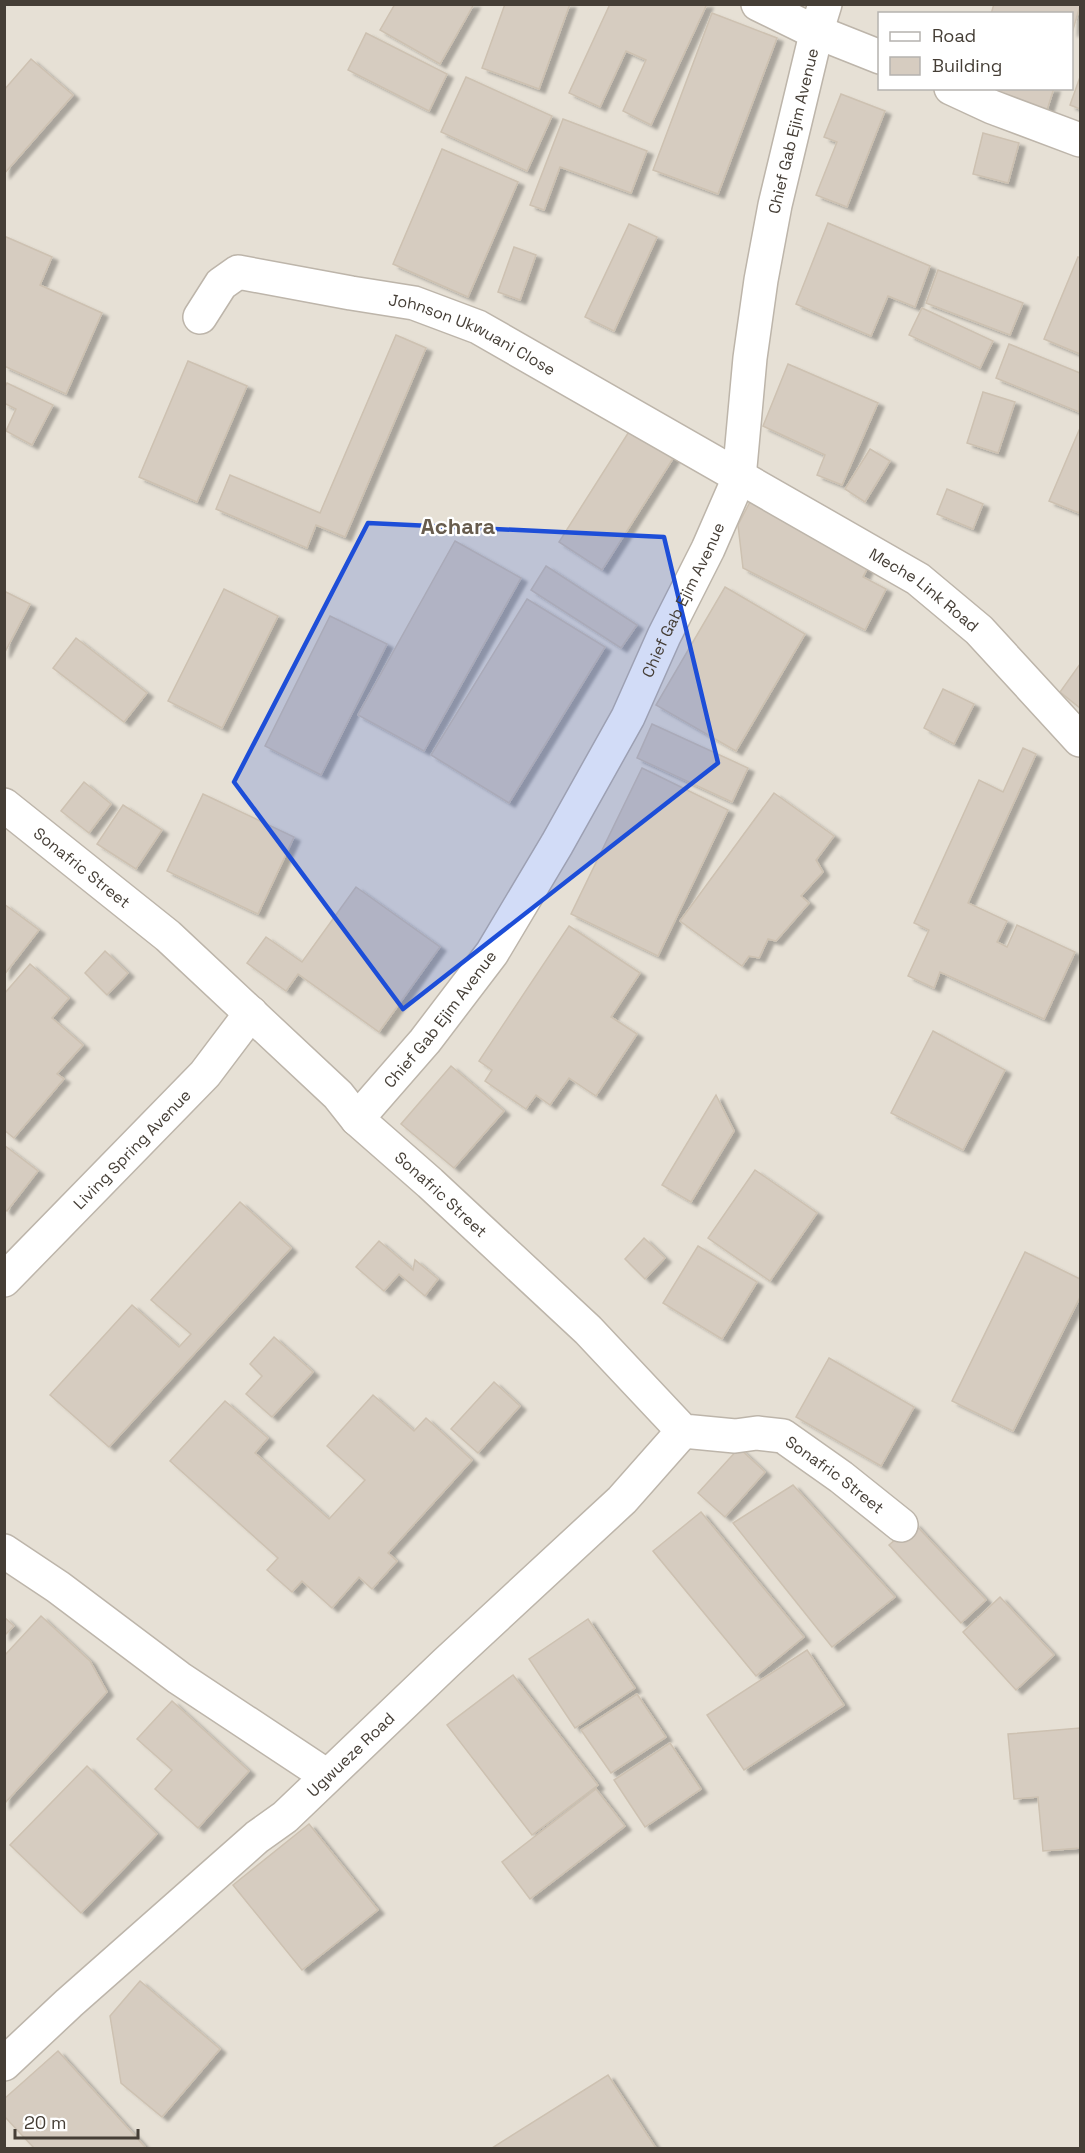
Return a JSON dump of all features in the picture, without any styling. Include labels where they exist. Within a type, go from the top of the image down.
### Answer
[{"type":"street","points":[[758,4],[807,28],[821,17],[878,56]]},
{"type":"street","name":"Chief Gab Ejim Avenue","points":[[357,1119],[426,1041],[492,953],[557,844],[628,717],[739,478],[750,358],[761,280],[775,205],[821,17]]},
{"type":"street","points":[[955,90],[992,107],[1080,140]]},
{"type":"street","name":"Johnson Ukwuani Close","points":[[200,317],[221,284],[238,272],[414,303],[478,327],[739,478]]},
{"type":"street","name":"Meche Link Road","points":[[739,478],[841,533],[918,579],[979,630],[1080,740]]},
{"type":"street","name":"Sonafric Street","points":[[4,805],[168,936],[338,1095],[357,1119],[588,1330],[683,1431],[735,1436],[757,1433],[783,1436],[842,1477],[901,1525]]},
{"type":"street","name":"Living Spring Avenue","points":[[4,1280],[205,1074],[251,1013]]},
{"type":"street","name":"Ugwueze Road","points":[[4,2064],[69,2003],[257,1837],[285,1817],[622,1500],[683,1431]]},
{"type":"street","points":[[4,1551],[58,1587],[179,1678],[327,1776]]},
{"type":"highlighted area","points":[[368,523],[664,537],[718,763],[403,1009],[234,782]]},
{"type":"shaded area","points":[[5,5],[1080,5],[1080,2148],[5,2148]]},
{"type":"building","points":[[395,4],[474,4],[440,64],[380,30]]},
{"type":"building","points":[[505,4],[570,4],[539,89],[482,68]]},
{"type":"building","points":[[610,4],[707,4],[651,125],[623,111],[646,60],[626,51],[600,107],[569,93]]},
{"type":"building","points":[[994,4],[1080,4],[1073,30],[1073,12],[992,12]]},
{"type":"building","points":[[712,13],[777,38],[718,194],[653,170]]},
{"type":"building","points":[[366,33],[447,74],[429,111],[348,70]]},
{"type":"building","points":[[31,59],[73,95],[4,174],[4,90]]},
{"type":"building","points":[[466,77],[552,116],[527,171],[441,132]]},
{"type":"building","points":[[1080,77],[1080,109],[1070,105]]},
{"type":"building","points":[[988,90],[1053,90],[1047,110]]},
{"type":"building","points":[[841,94],[885,111],[847,207],[816,195],[837,142],[824,137]]},
{"type":"building","points":[[563,119],[647,151],[631,193],[560,167],[544,210],[530,205]]},
{"type":"building","points":[[983,133],[1019,143],[1008,183],[973,174]]},
{"type":"building","points":[[442,149],[518,182],[468,297],[393,264]]},
{"type":"building","points":[[828,223],[930,266],[915,307],[888,296],[871,336],[796,304]]},
{"type":"building","points":[[629,224],[657,237],[614,331],[585,317]]},
{"type":"building","points":[[4,236],[52,257],[40,285],[102,313],[66,394],[4,366]]},
{"type":"building","points":[[514,247],[536,255],[520,300],[498,292]]},
{"type":"building","points":[[1078,257],[1080,258],[1080,354],[1044,339]]},
{"type":"building","points":[[938,270],[1023,303],[1010,335],[926,303]]},
{"type":"building","points":[[922,308],[993,341],[980,368],[909,335]]},
{"type":"building","points":[[396,335],[426,348],[345,537],[316,525],[307,548],[216,509],[230,475],[320,513]]},
{"type":"building","points":[[1009,344],[1080,373],[1079,412],[996,378]]},
{"type":"building","points":[[188,361],[247,386],[197,502],[139,477]]},
{"type":"building","points":[[788,364],[878,403],[842,485],[817,475],[825,455],[763,426]]},
{"type":"building","points":[[7,383],[53,405],[32,445],[6,431],[16,409],[4,403],[4,389]]},
{"type":"building","points":[[983,392],[1015,402],[998,453],[967,443]]},
{"type":"building","points":[[1080,428],[1080,509],[1079,513],[1049,501]]},
{"type":"building","points":[[630,430],[674,457],[602,570],[559,542]]},
{"type":"building","points":[[870,449],[890,461],[865,502],[845,489]]},
{"type":"building","points":[[947,489],[983,504],[973,529],[937,514]]},
{"type":"building","points":[[751,500],[871,561],[863,577],[886,589],[865,630],[743,568],[738,525]]},
{"type":"building","points":[[455,541],[521,578],[424,751],[358,715]]},
{"type":"building","points":[[546,566],[637,625],[621,648],[531,590]]},
{"type":"building","points":[[725,587],[805,634],[736,751],[656,705]]},
{"type":"building","points":[[224,589],[278,616],[222,728],[168,701]]},
{"type":"building","points":[[4,591],[30,604],[4,654]]},
{"type":"building","points":[[527,599],[605,647],[509,803],[431,755]]},
{"type":"building","points":[[330,616],[387,644],[321,775],[265,746]]},
{"type":"building","points":[[76,638],[147,693],[124,722],[53,668]]},
{"type":"building","points":[[1080,664],[1080,708],[1060,692]]},
{"type":"building","points":[[943,689],[974,704],[954,744],[924,728]]},
{"type":"building","points":[[652,724],[748,768],[732,802],[637,758]]},
{"type":"building","points":[[1023,748],[1036,754],[968,903],[1007,921],[997,942],[1007,947],[1017,925],[1075,952],[1044,1019],[940,972],[934,988],[908,976],[929,930],[914,923],[979,780],[1003,792]]},
{"type":"building","points":[[642,768],[728,810],[658,956],[571,914]]},
{"type":"building","points":[[84,782],[111,804],[89,833],[61,811]]},
{"type":"building","points":[[774,793],[834,836],[816,860],[823,872],[801,896],[809,903],[776,941],[768,939],[759,958],[749,956],[742,966],[680,921]]},
{"type":"building","points":[[203,794],[294,837],[258,914],[167,871]]},
{"type":"building","points":[[123,805],[162,830],[136,869],[97,844]]},
{"type":"building","points":[[356,887],[440,947],[379,1032],[298,974],[286,991],[247,963],[266,937],[302,962]]},
{"type":"building","points":[[4,904],[39,930],[4,975]]},
{"type":"building","points":[[569,926],[640,973],[611,1017],[637,1034],[596,1096],[569,1078],[550,1105],[536,1095],[526,1109],[485,1081],[492,1070],[479,1061]]},
{"type":"building","points":[[105,951],[128,973],[107,995],[85,973]]},
{"type":"building","points":[[30,964],[69,998],[52,1018],[83,1045],[57,1074],[64,1079],[14,1138],[4,1130],[4,994]]},
{"type":"building","points":[[933,1031],[1005,1070],[963,1150],[891,1113]]},
{"type":"building","points":[[451,1066],[504,1111],[454,1168],[401,1124]]},
{"type":"building","points":[[716,1095],[734,1131],[691,1202],[662,1185]]},
{"type":"building","points":[[4,1145],[38,1171],[7,1211],[4,1209]]},
{"type":"building","points":[[755,1170],[817,1213],[770,1281],[708,1238]]},
{"type":"building","points":[[240,1202],[291,1248],[109,1447],[50,1395],[132,1305],[179,1347],[191,1334],[151,1300]]},
{"type":"building","points":[[644,1238],[665,1258],[645,1279],[625,1259]]},
{"type":"building","points":[[379,1241],[413,1270],[415,1260],[438,1279],[425,1296],[399,1274],[384,1291],[356,1267]]},
{"type":"building","points":[[698,1246],[757,1282],[722,1339],[663,1303]]},
{"type":"building","points":[[1025,1252],[1080,1279],[1080,1297],[1013,1431],[952,1401]]},
{"type":"building","points":[[274,1337],[313,1372],[272,1417],[246,1394],[262,1376],[250,1364]]},
{"type":"building","points":[[829,1358],[914,1407],[881,1466],[796,1417]]},
{"type":"building","points":[[494,1382],[520,1406],[478,1453],[451,1429]]},
{"type":"building","points":[[373,1395],[414,1431],[426,1418],[472,1460],[388,1553],[397,1561],[372,1589],[359,1577],[332,1608],[302,1581],[292,1592],[267,1570],[278,1558],[170,1461],[225,1401],[268,1438],[255,1453],[329,1519],[365,1480],[327,1446]]},
{"type":"building","points":[[739,1448],[765,1472],[725,1517],[698,1493]]},
{"type":"building","points":[[793,1485],[895,1597],[832,1647],[733,1523]]},
{"type":"building","points":[[701,1512],[804,1637],[756,1676],[653,1551]]},
{"type":"building","points":[[914,1523],[986,1600],[961,1623],[889,1545]]},
{"type":"building","points":[[1000,1597],[1054,1655],[1016,1690],[963,1632]]},
{"type":"building","points":[[41,1616],[90,1661],[107,1692],[4,1804],[4,1656]]},
{"type":"building","points":[[4,1617],[14,1626],[4,1636]]},
{"type":"building","points":[[588,1619],[635,1688],[575,1728],[529,1659]]},
{"type":"building","points":[[807,1650],[844,1705],[744,1770],[707,1715]]},
{"type":"building","points":[[513,1675],[598,1785],[532,1835],[447,1725]]},
{"type":"building","points":[[637,1694],[666,1737],[611,1773],[581,1730]]},
{"type":"building","points":[[172,1701],[249,1771],[198,1828],[155,1789],[172,1770],[137,1739]]},
{"type":"building","points":[[1080,1728],[1080,1848],[1043,1851],[1038,1797],[1014,1799],[1008,1734]]},
{"type":"building","points":[[670,1743],[701,1789],[645,1827],[614,1780]]},
{"type":"building","points":[[87,1766],[157,1834],[81,1913],[10,1845]]},
{"type":"building","points":[[596,1789],[625,1826],[530,1899],[502,1862]]},
{"type":"building","points":[[309,1824],[378,1910],[302,1970],[233,1885]]},
{"type":"building","points":[[140,1981],[220,2049],[162,2117],[121,2083],[110,2016]]},
{"type":"building","points":[[58,2051],[146,2148],[34,2148],[4,2116],[4,2099]]},
{"type":"building","points":[[608,2075],[656,2148],[492,2148]]},
{"type":"district","name":"Achara","points":[[458,526]]}]
